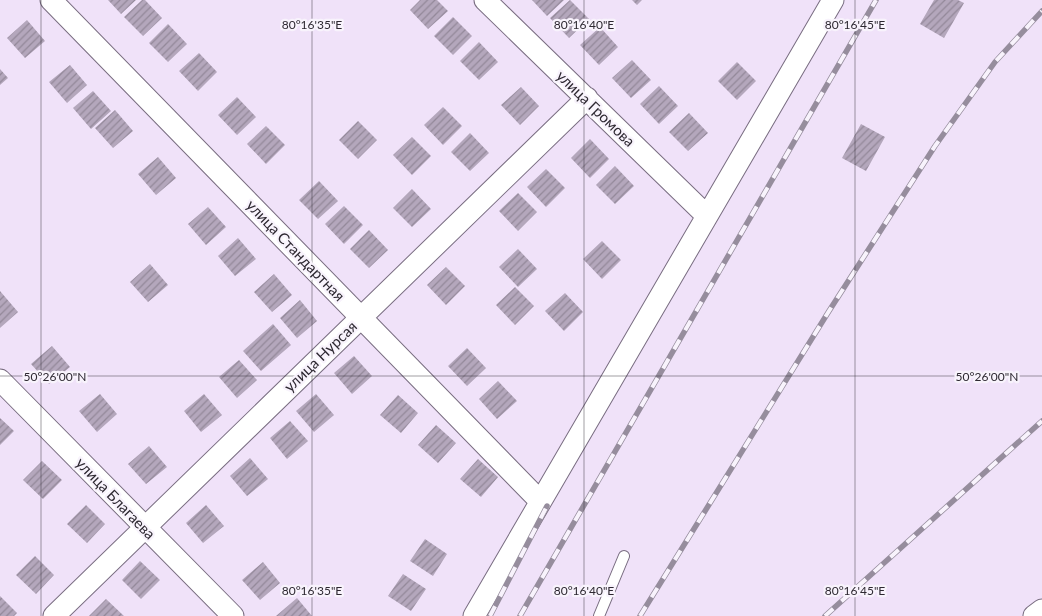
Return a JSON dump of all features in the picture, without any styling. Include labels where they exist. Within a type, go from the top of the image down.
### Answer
[{"type":"street","name":"улица Стандартная","points":[[51,0],[540,501]]},
{"type":"street","name":"улица Громова","points":[[485,0],[707,216]]},
{"type":"street","points":[[474,616],[833,0]]},
{"type":"street","name":"улица Нурсая","points":[[54,616],[587,98]]},
{"type":"street","name":"улица Благаева","points":[[0,380],[144,528],[233,616]]},
{"type":"street","points":[[1034,616],[1042,610]]},
{"type":"lane","points":[[599,616],[624,556]]},
{"type":"building","points":[[108,0],[136,0],[121,14]]},
{"type":"building","points":[[142,0],[145,0],[162,18],[143,36],[124,17]]},
{"type":"building","points":[[420,0],[437,0],[448,11],[428,29],[410,10]]},
{"type":"building","points":[[532,0],[564,0],[547,16]]},
{"type":"building","points":[[570,0],[589,19],[569,38],[550,18]]},
{"type":"building","points":[[632,0],[642,0],[637,5]]},
{"type":"building","points":[[934,0],[958,0],[964,3],[944,38],[920,24]]},
{"type":"building","points":[[453,17],[472,36],[453,55],[434,36]]},
{"type":"building","points":[[27,20],[45,41],[25,58],[7,38]]},
{"type":"building","points":[[168,24],[187,44],[168,62],[149,43]]},
{"type":"building","points":[[600,27],[618,47],[599,65],[580,45]]},
{"type":"building","points":[[479,42],[498,62],[479,80],[460,61]]},
{"type":"building","points":[[199,53],[217,72],[198,91],[179,71]]},
{"type":"building","points":[[632,60],[651,80],[631,98],[612,78]]},
{"type":"building","points":[[737,62],[756,81],[737,100],[718,81]]},
{"type":"building","points":[[70,65],[87,85],[67,103],[49,82]]},
{"type":"building","points":[[0,69],[8,78],[0,85]]},
{"type":"building","points":[[659,86],[678,106],[659,124],[640,104]]},
{"type":"building","points":[[521,87],[539,106],[520,125],[501,105]]},
{"type":"building","points":[[93,91],[111,111],[91,129],[73,108]]},
{"type":"building","points":[[237,97],[256,117],[237,135],[218,115]]},
{"type":"building","points":[[443,107],[462,126],[443,145],[424,125]]},
{"type":"building","points":[[115,110],[133,131],[113,148],[95,128]]},
{"type":"building","points":[[689,113],[708,133],[688,151],[669,132]]},
{"type":"building","points":[[358,121],[377,140],[358,159],[339,140]]},
{"type":"building","points":[[861,124],[885,137],[866,171],[842,158]]},
{"type":"building","points":[[266,126],[285,145],[266,164],[247,144]]},
{"type":"building","points":[[470,133],[489,153],[470,171],[451,152]]},
{"type":"building","points":[[412,137],[431,156],[412,175],[393,155]]},
{"type":"building","points":[[590,139],[609,159],[590,178],[571,158]]},
{"type":"building","points":[[158,157],[176,178],[156,195],[138,174]]},
{"type":"building","points":[[615,166],[634,186],[615,204],[596,185]]},
{"type":"building","points":[[546,169],[565,188],[546,207],[527,187]]},
{"type":"building","points":[[319,181],[338,201],[318,219],[299,200]]},
{"type":"building","points":[[412,189],[431,209],[412,227],[393,208]]},
{"type":"building","points":[[518,193],[537,212],[518,231],[499,211]]},
{"type":"building","points":[[344,206],[363,225],[344,244],[325,224]]},
{"type":"building","points":[[208,207],[226,227],[206,245],[188,224]]},
{"type":"building","points":[[369,230],[388,250],[369,268],[350,249]]},
{"type":"building","points":[[238,238],[256,259],[235,276],[218,256]]},
{"type":"building","points":[[602,241],[621,260],[602,279],[583,259]]},
{"type":"building","points":[[518,249],[537,269],[518,287],[499,267]]},
{"type":"building","points":[[150,264],[168,285],[148,302],[130,282]]},
{"type":"building","points":[[446,267],[465,286],[446,305],[427,285]]},
{"type":"building","points":[[274,274],[292,295],[272,312],[254,292]]},
{"type":"building","points":[[515,287],[534,306],[515,325],[496,305]]},
{"type":"building","points":[[0,291],[18,312],[0,328]]},
{"type":"building","points":[[565,293],[583,312],[564,331],[545,311]]},
{"type":"building","points":[[300,300],[317,321],[297,338],[280,318]]},
{"type":"building","points":[[273,324],[291,345],[261,371],[243,351]]},
{"type":"building","points":[[52,346],[70,367],[49,384],[31,364]]},
{"type":"building","points":[[467,348],[486,368],[467,386],[448,366]]},
{"type":"building","points":[[354,356],[372,376],[352,394],[334,373]]},
{"type":"building","points":[[239,360],[257,380],[237,398],[219,377]]},
{"type":"building","points":[[498,381],[517,401],[497,419],[479,399]]},
{"type":"building","points":[[100,394],[117,414],[97,432],[79,411]]},
{"type":"building","points":[[204,394],[222,415],[201,432],[184,411]]},
{"type":"building","points":[[316,394],[334,415],[314,432],[296,411]]},
{"type":"building","points":[[398,395],[418,413],[401,433],[380,415]]},
{"type":"building","points":[[0,418],[14,431],[0,445]]},
{"type":"building","points":[[290,421],[308,441],[287,459],[270,438]]},
{"type":"building","points":[[436,425],[456,443],[438,463],[418,445]]},
{"type":"building","points":[[149,446],[167,467],[146,484],[128,464]]},
{"type":"building","points":[[250,458],[268,479],[247,496],[230,476]]},
{"type":"building","points":[[478,459],[498,477],[481,497],[460,479]]},
{"type":"building","points":[[42,461],[62,480],[43,499],[23,480]]},
{"type":"building","points":[[86,505],[105,524],[87,543],[67,524]]},
{"type":"building","points":[[206,505],[224,526],[203,543],[186,523]]},
{"type":"building","points":[[425,539],[447,554],[433,576],[410,561]]},
{"type":"building","points":[[35,556],[54,575],[36,594],[16,575]]},
{"type":"building","points":[[140,561],[160,580],[141,599],[122,580]]},
{"type":"building","points":[[263,562],[280,583],[260,600],[242,580]]},
{"type":"building","points":[[403,574],[426,589],[411,611],[388,596]]},
{"type":"building","points":[[0,596],[17,613],[14,616],[0,616]]},
{"type":"building","points":[[297,598],[312,616],[276,616]]},
{"type":"building","points":[[106,599],[124,616],[89,616]]},
{"type":"railway","points":[[520,616],[876,0]]},
{"type":"railway","points":[[640,616],[829,311],[935,146],[995,62],[1042,11]]},
{"type":"railway","points":[[825,616],[1042,421]]},
{"type":"railway","points":[[490,616],[547,506]]}]
